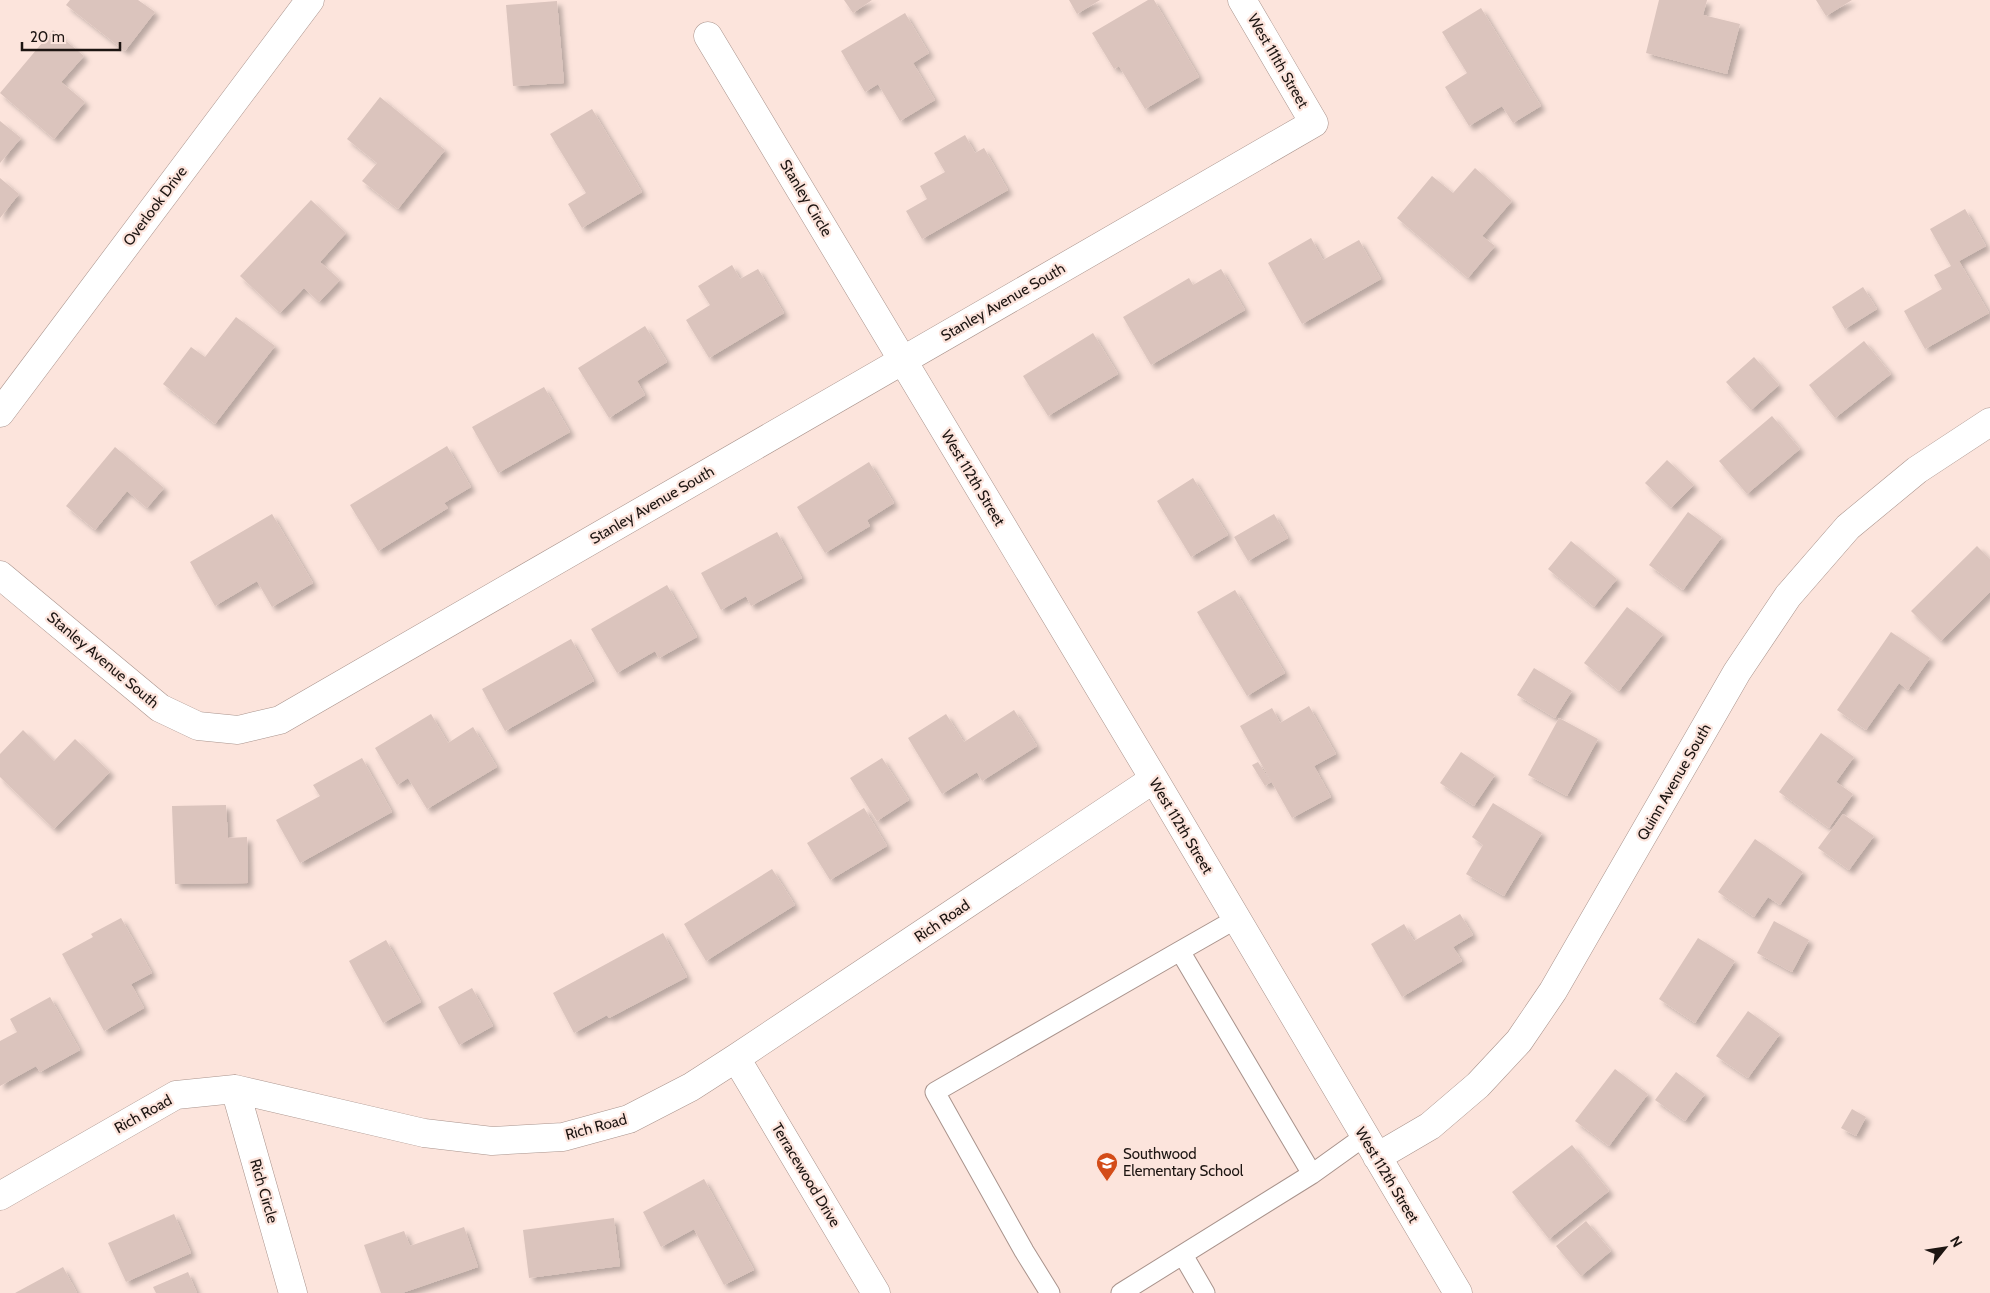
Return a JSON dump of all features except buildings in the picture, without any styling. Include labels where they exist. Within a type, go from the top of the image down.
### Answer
[{"type":"street","name":"Overlook Drive","points":[[0,413],[310,0]]},
{"type":"street","name":"West 111th Street","points":[[1242,0],[1314,123]]},
{"type":"street","name":"Stanley Circle","points":[[708,36],[903,360]]},
{"type":"street","name":"Stanley Avenue South","points":[[0,575],[160,708],[198,726],[238,730],[280,720],[1314,123]]},
{"type":"street","name":"West 112th Street","points":[[903,360],[1154,779],[1458,1293]]},
{"type":"street","name":"Quinn Avenue South","points":[[1371,1147],[1430,1126],[1478,1085],[1519,1042],[1553,991],[1738,672],[1788,596],[1848,527],[1917,470],[1990,422]]},
{"type":"street","name":"Rich Road","points":[[0,1196],[176,1095],[235,1089],[424,1133],[492,1141],[563,1137],[629,1120],[691,1087],[736,1058],[1154,779]]},
{"type":"street","name":"Terracewood Drive","points":[[736,1058],[876,1293]]},
{"type":"street","name":"Rich Circle","points":[[235,1089],[293,1293]]},
{"type":"lane","points":[[1050,1293],[1024,1251],[935,1092],[1236,919]]},
{"type":"lane","points":[[1180,951],[1312,1174]]},
{"type":"lane","points":[[1121,1293],[1312,1174],[1371,1147]]},
{"type":"lane","points":[[1183,1256],[1205,1293]]},
{"type":"place","name":"Southwood Elementary School","points":[[1107,1182]]}]
